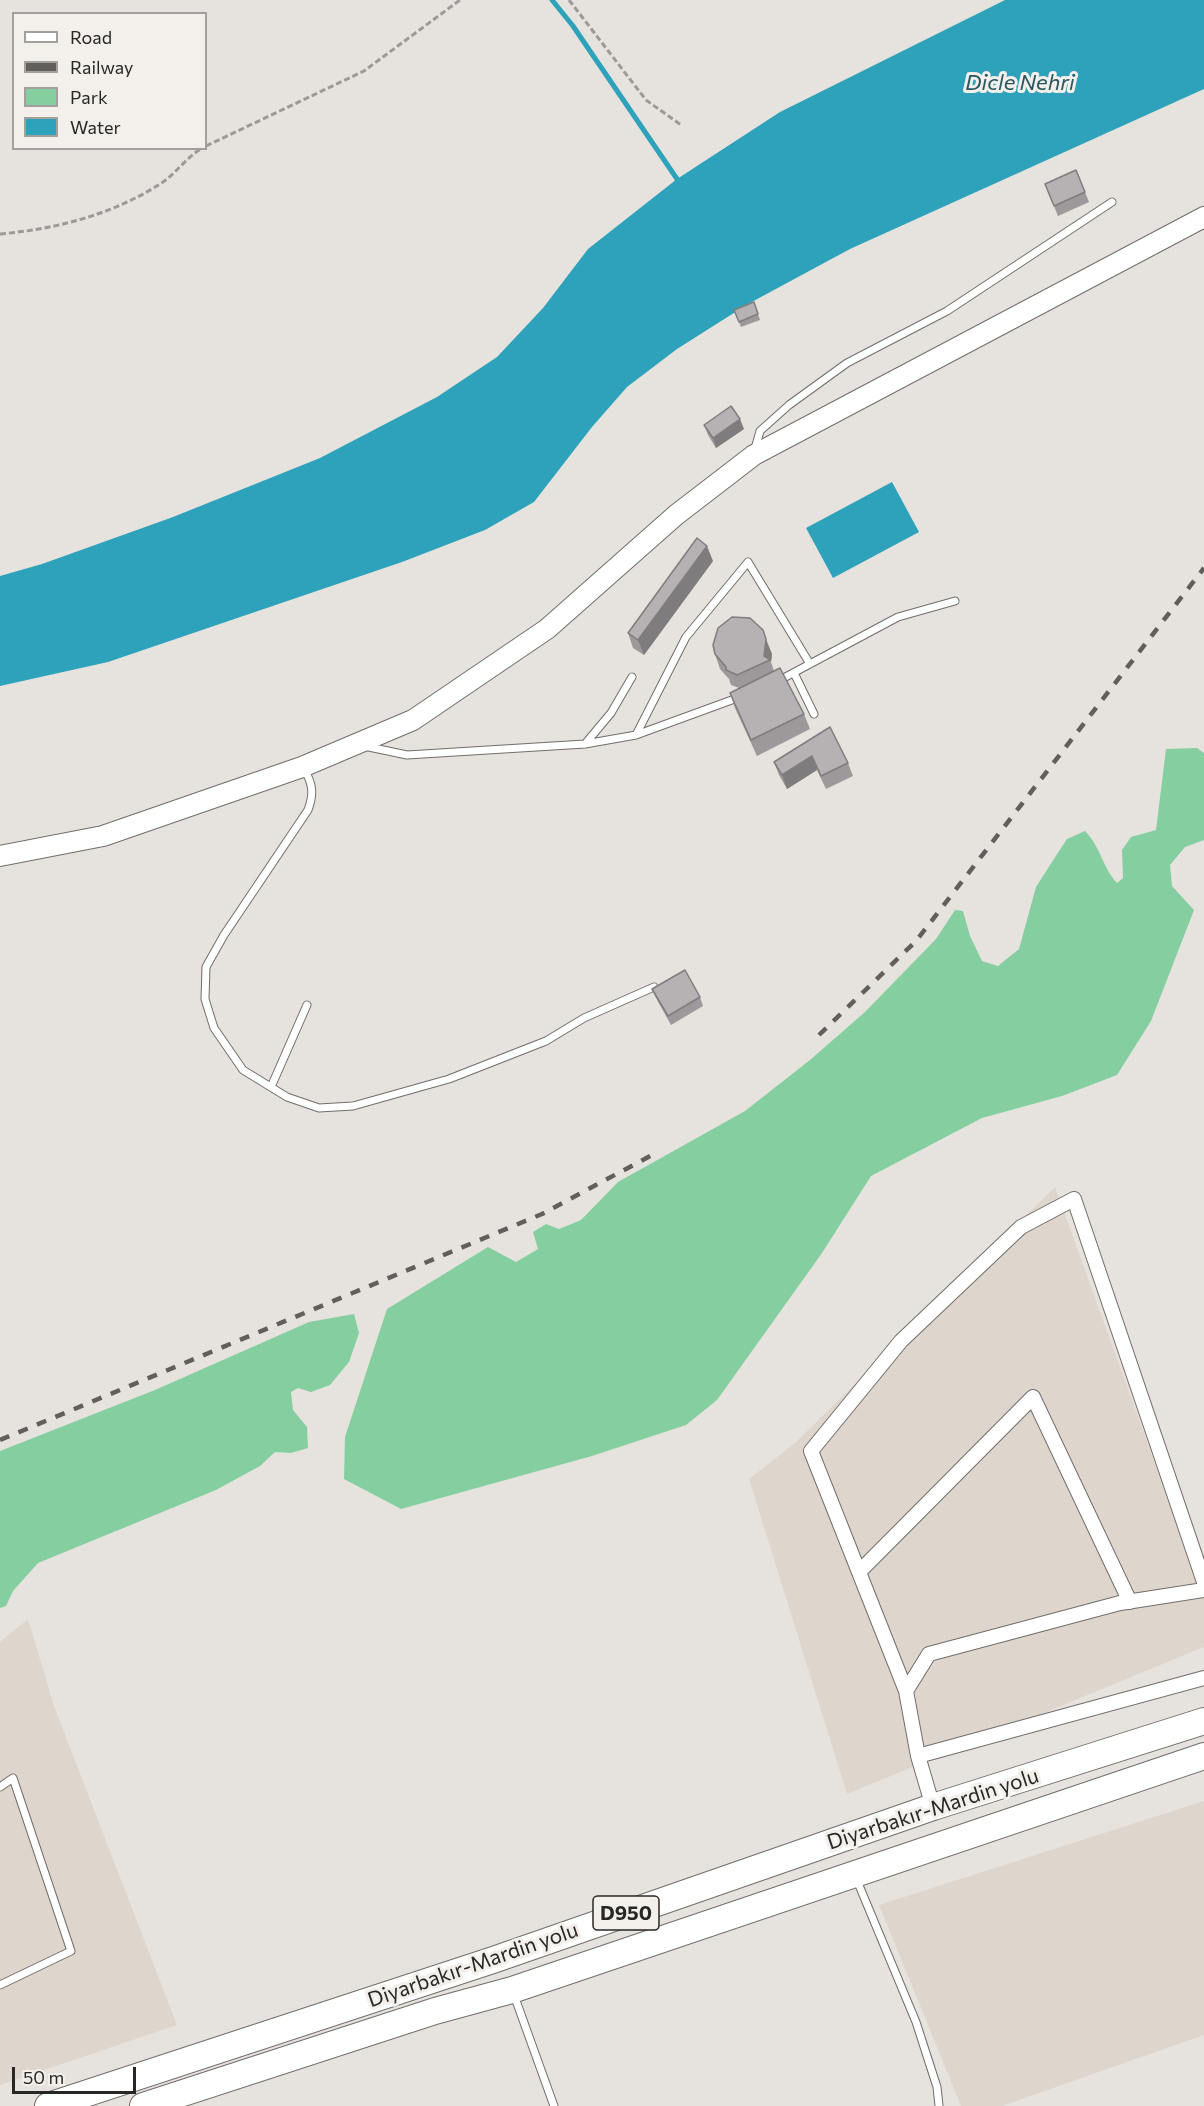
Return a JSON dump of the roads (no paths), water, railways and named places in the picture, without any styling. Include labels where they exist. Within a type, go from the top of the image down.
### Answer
[{"type":"highway","name":"Diyarbakır-Mardin yolu","points":[[48,2106],[493,1960],[933,1807],[1204,1721]]},
{"type":"highway","name":"Diyarbakır-Mardin yolu","points":[[145,2106],[435,2011],[512,1990],[1204,1756]]},
{"type":"street","points":[[0,856],[103,836],[302,767],[413,720],[548,629],[676,515],[754,454],[1204,217]]},
{"type":"street","points":[[933,1807],[918,1756],[906,1691],[811,1451],[901,1341],[1022,1227],[1074,1199],[1204,1582]]},
{"type":"street","points":[[859,1572],[1033,1397],[1130,1602]]},
{"type":"street","points":[[906,1691],[929,1654],[1130,1602],[1204,1590]]},
{"type":"street","points":[[918,1756],[1204,1678]]},
{"type":"lane","points":[[754,454],[760,431],[789,405],[847,363],[948,311],[1112,202]]},
{"type":"lane","points":[[636,735],[686,637],[748,562],[810,664]]},
{"type":"lane","points":[[774,682],[898,617],[955,601]]},
{"type":"lane","points":[[794,673],[814,714]]},
{"type":"lane","points":[[585,744],[611,713],[632,677]]},
{"type":"lane","points":[[356,744],[407,755],[585,744],[636,735],[744,695]]},
{"type":"lane","points":[[302,767],[310,779],[313,796],[308,810],[224,935],[206,967],[206,999],[214,1028],[243,1070],[287,1097],[319,1108],[364,1103],[449,1079],[532,1048],[584,1018],[654,987]]},
{"type":"lane","points":[[271,1087],[307,1005]]},
{"type":"lane","points":[[0,1787],[14,1779],[71,1951],[0,1985]]},
{"type":"lane","points":[[854,1874],[916,2022],[937,2087],[939,2106]]},
{"type":"lane","points":[[512,1990],[554,2106]]},
{"type":"water","name":"Dicle Nehri","points":[[1005,0],[1204,0],[1204,89],[850,249],[748,304],[677,349],[627,387],[592,427],[534,502],[485,530],[402,562],[108,662],[0,686],[0,576],[42,564],[173,517],[320,458],[437,397],[497,357],[543,308],[588,249],[677,179],[780,112]]},
{"type":"water","points":[[892,482],[919,532],[833,578],[806,528]]},
{"type":"waterway","points":[[552,0],[573,26],[677,179]]},
{"type":"railway","points":[[819,1035],[916,941],[1204,568]]},
{"type":"railway","points":[[0,1440],[542,1214],[652,1155]]}]
